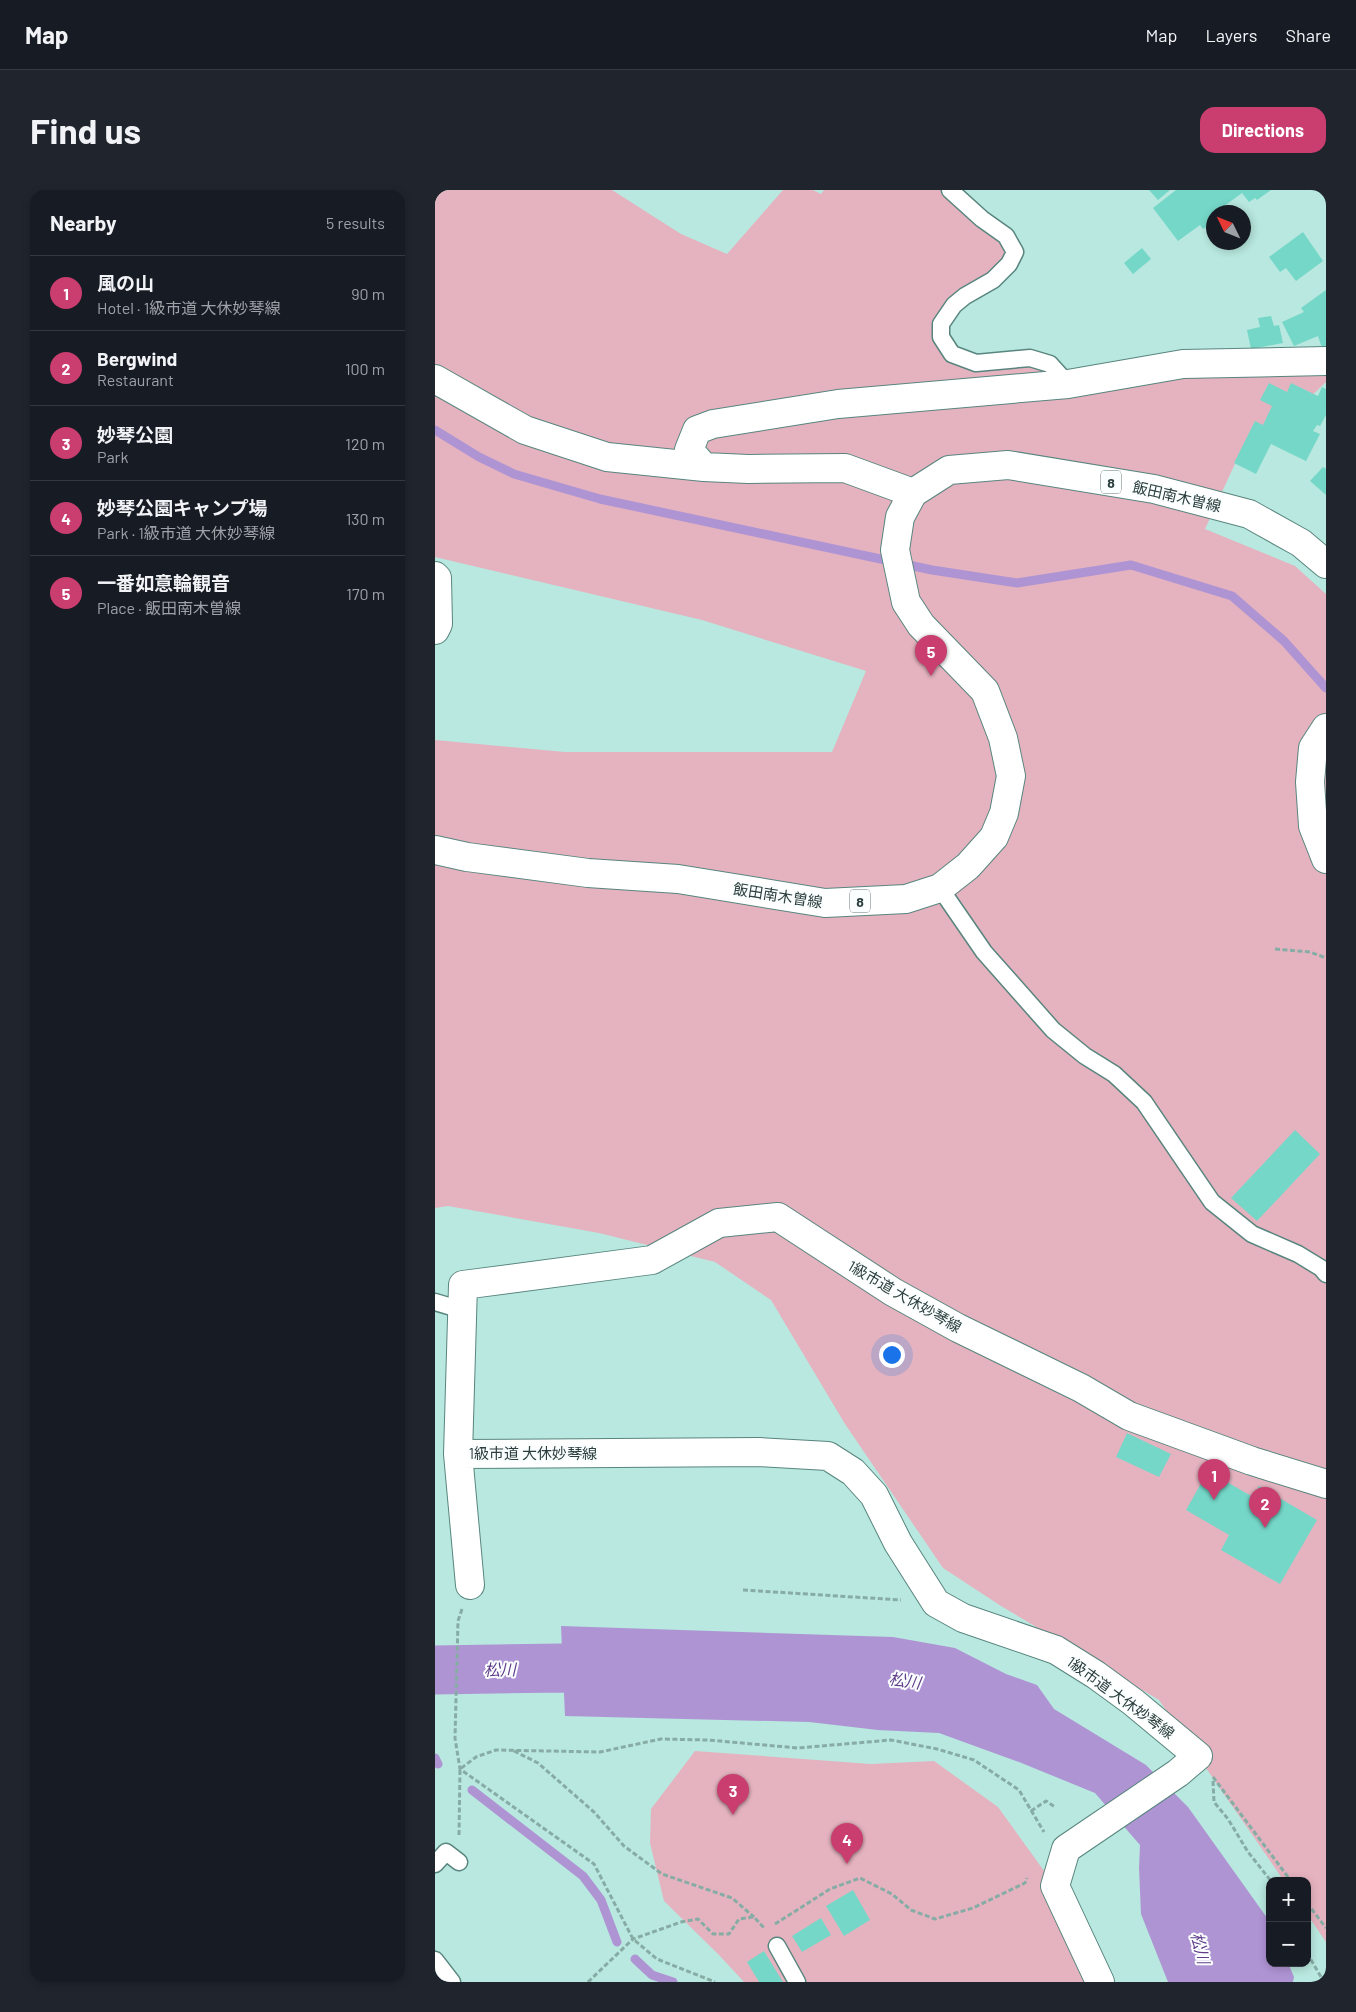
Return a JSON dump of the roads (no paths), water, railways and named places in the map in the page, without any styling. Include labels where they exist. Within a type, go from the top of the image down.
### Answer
[{"type":"street","points":[[704,467],[689,450],[697,430],[713,424],[838,404],[1068,384],[1183,364],[1326,361]]},
{"type":"street","points":[[435,379],[525,430],[607,457],[704,467],[748,469],[845,468],[913,493]]},
{"type":"street","name":"飯田南木曽線","points":[[435,850],[467,857],[588,873],[678,879],[825,903],[906,899],[941,888],[968,866],[994,837],[1004,813],[1011,776],[1003,738],[985,691],[921,625],[906,602],[895,550],[900,517],[913,493],[949,470],[1008,465],[1154,489],[1249,514],[1301,543],[1326,564]]},
{"type":"street","points":[[435,576],[437,578],[438,624],[435,630]]},
{"type":"street","points":[[1326,728],[1313,748],[1310,782],[1313,826],[1326,859]]},
{"type":"street","name":"1級市道 大休妙琴線","points":[[1100,1982],[1055,1886],[1054,1845],[1178,1773],[1198,1756],[1133,1702],[1096,1675],[1056,1650],[963,1618],[937,1603],[898,1543],[874,1495],[853,1472],[828,1456],[759,1452],[458,1454],[463,1285],[652,1260],[719,1223],[778,1217],[893,1292],[958,1328],[1081,1388],[1129,1416],[1252,1461],[1326,1484]]},
{"type":"street","points":[[458,1454],[470,1585]]},
{"type":"lane","points":[[951,190],[982,219],[1006,236],[1015,252],[1009,264],[993,280],[965,296],[954,305],[941,324],[941,337],[952,354],[977,363],[1030,358],[1050,364],[1068,384]]},
{"type":"lane","points":[[941,888],[984,952],[1053,1030],[1085,1056],[1114,1074],[1144,1102],[1212,1202],[1252,1234],[1297,1254],[1321,1268],[1326,1274]]},
{"type":"lane","points":[[435,1302],[462,1310]]},
{"type":"lane","points":[[435,1864],[446,1852],[459,1862]]},
{"type":"lane","points":[[777,1946],[797,1982]]},
{"type":"lane","points":[[435,1960],[452,1982]]},
{"type":"water","points":[[561,1626],[893,1637],[955,1648],[1006,1674],[1037,1685],[1054,1709],[1146,1765],[1188,1807],[1266,1916],[1266,1967],[1290,1967],[1294,1977],[1293,1982],[1168,1982],[1141,1914],[1140,1845],[1095,1793],[1019,1762],[939,1733],[878,1730],[809,1722],[565,1716]]},
{"type":"waterway","points":[[435,430],[479,457],[514,474],[600,499],[932,570],[1017,583],[1131,565],[1232,596],[1284,641],[1326,688]]},
{"type":"waterway","name":"松川","points":[[435,1670],[563,1668],[631,1671]]},
{"type":"waterway","points":[[435,1758],[438,1764]]},
{"type":"waterway","points":[[472,1790],[583,1876],[601,1900],[617,1942]]},
{"type":"waterway","points":[[635,1959],[652,1975],[673,1982]]},
{"type":"place","name":"一番如意輪観音","points":[[931,676]]},
{"type":"place","name":"風の山","points":[[1214,1500]]},
{"type":"place","name":"Bergwind","points":[[1265,1528]]},
{"type":"place","name":"妙琴公園","points":[[733,1815]]},
{"type":"place","name":"妙琴公園キャンプ場","points":[[847,1864]]}]
